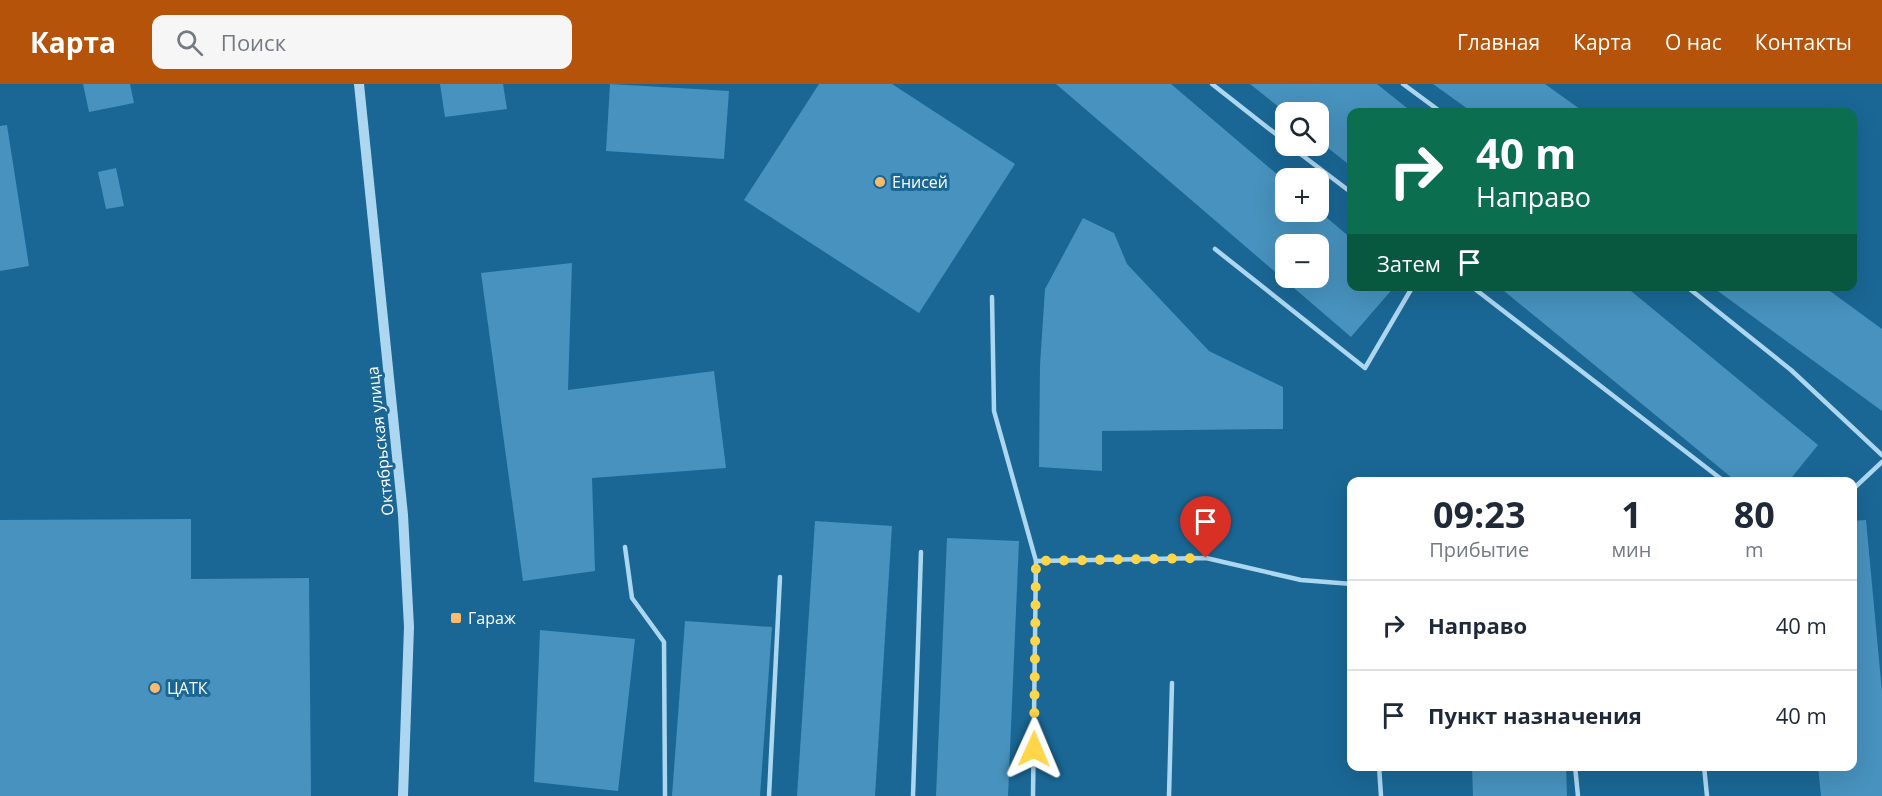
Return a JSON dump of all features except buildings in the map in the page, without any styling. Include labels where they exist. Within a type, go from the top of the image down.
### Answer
[{"type":"street","name":"Октябрьская улица","points":[[359,84],[403,515],[409,627],[403,796]]},
{"type":"lane","points":[[1212,84],[1275,133]]},
{"type":"lane","points":[[1403,84],[1436,108]]},
{"type":"lane","points":[[1303,156],[1347,189]]},
{"type":"lane","points":[[1215,249],[1365,368],[1410,291]]},
{"type":"lane","points":[[1477,291],[1719,477]]},
{"type":"lane","points":[[1692,291],[1791,370],[1882,455]]},
{"type":"lane","points":[[992,297],[994,411],[1036,561],[1033,796]]},
{"type":"lane","points":[[1857,485],[1882,462]]},
{"type":"lane","points":[[625,547],[632,598],[664,642],[665,796]]},
{"type":"lane","points":[[913,796],[921,552]]},
{"type":"lane","points":[[1036,561],[1206,558],[1302,580],[1347,584]]},
{"type":"lane","points":[[769,796],[780,577]]},
{"type":"lane","points":[[1169,796],[1172,683]]},
{"type":"lane","points":[[1379,771],[1381,796]]},
{"type":"lane","points":[[1576,771],[1578,796]]},
{"type":"lane","points":[[1704,771],[1707,796]]},
{"type":"place","name":"Енисей","points":[[880,182]]},
{"type":"place","name":"Гараж","points":[[456,618]]},
{"type":"place","name":"ЦАТК","points":[[155,688]]},
{"type":"route","points":[[1034,749],[1036,561],[1206,558]]}]
